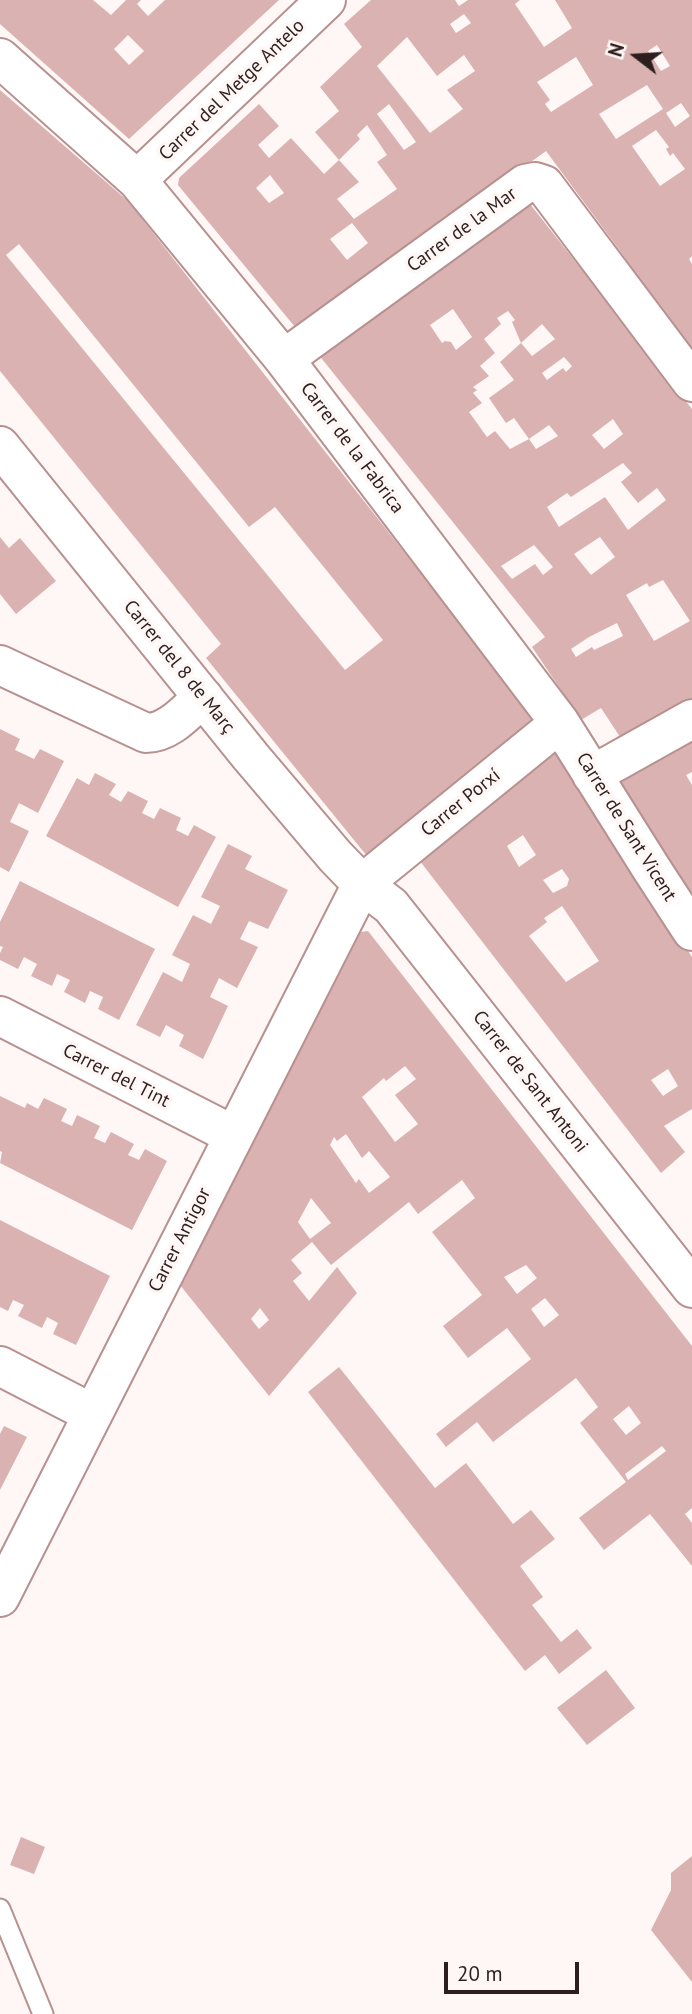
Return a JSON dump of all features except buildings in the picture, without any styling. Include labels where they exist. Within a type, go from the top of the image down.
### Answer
[{"type":"street","name":"Carrer del Metge Antelo","points":[[137,180],[326,0]]},
{"type":"street","name":"Carrer de la Fabrica","points":[[0,58],[137,180],[284,359],[560,723]]},
{"type":"street","name":"Carrer de la Mar","points":[[284,359],[525,184],[535,182],[544,185],[692,382]]},
{"type":"street","name":"Carrer del 8 de Març","points":[[0,446],[326,846],[362,884]]},
{"type":"street","points":[[0,664],[146,733],[167,729],[203,697]]},
{"type":"street","points":[[592,775],[692,719]]},
{"type":"street","name":"Carrer de Sant Vicent","points":[[560,723],[692,931]]},
{"type":"street","name":"Carrer Porxí","points":[[362,884],[560,723]]},
{"type":"street","name":"Carrer Antigor","points":[[0,1597],[362,884]]},
{"type":"street","name":"Carrer de Sant Antoni","points":[[362,884],[391,906],[692,1288]]},
{"type":"street","name":"Carrer del Tint","points":[[0,1016],[233,1135]]},
{"type":"street","points":[[0,1366],[93,1414]]},
{"type":"lane","points":[[0,1909],[43,2014]]}]
